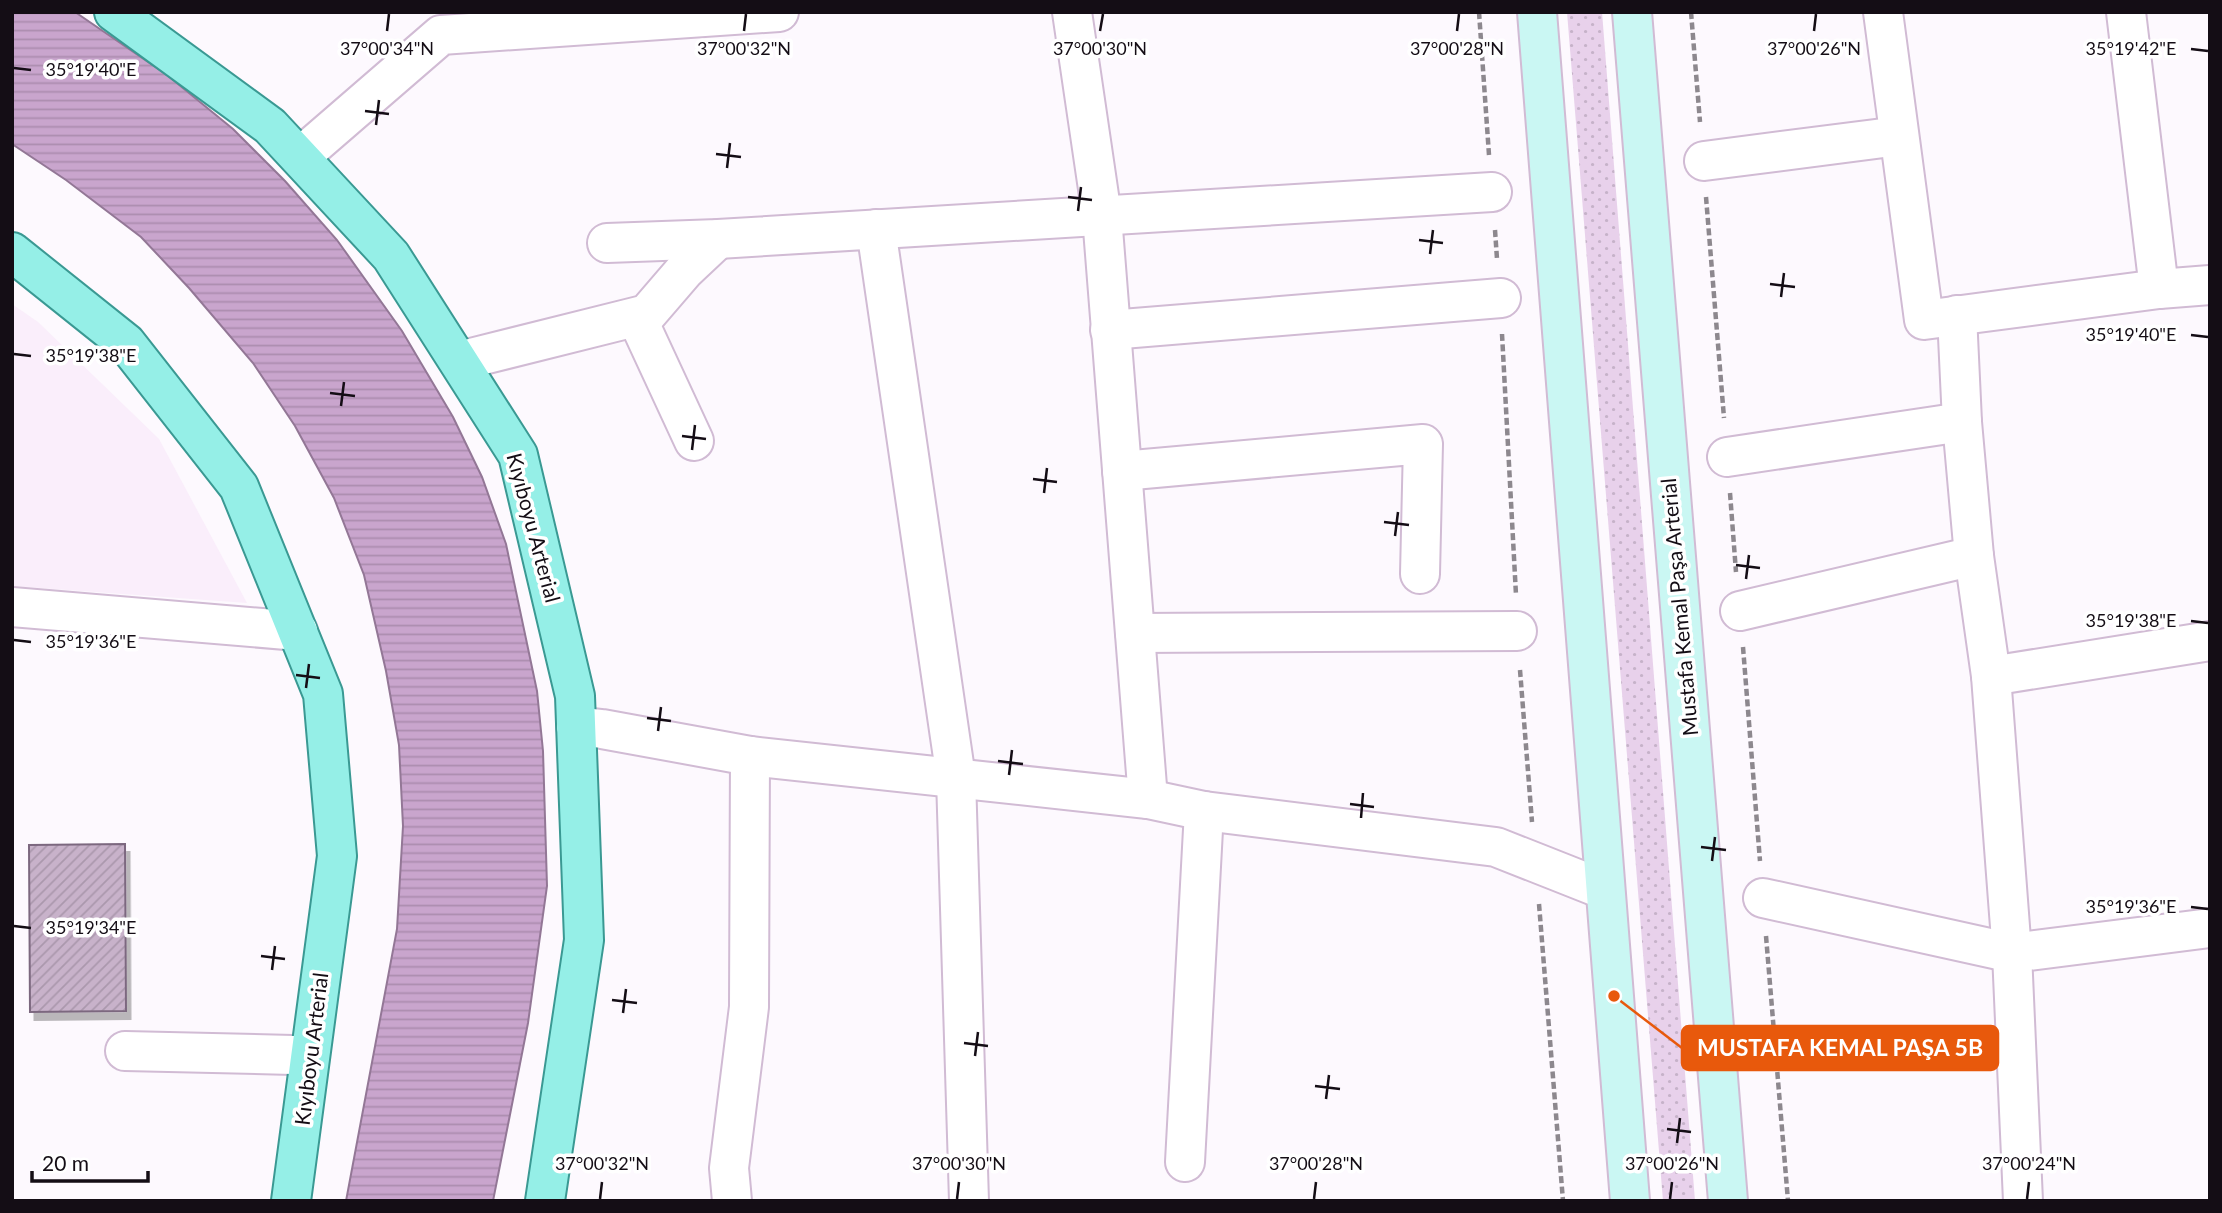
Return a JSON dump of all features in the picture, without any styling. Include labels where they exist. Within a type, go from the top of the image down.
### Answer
[{"type":"main road","name":"Kıyıboyu Arterial","points":[[114,12],[271,125],[391,256],[518,455],[575,696],[584,940],[545,1201]]},
{"type":"main road","points":[[1537,12],[1630,1201]]},
{"type":"main road","name":"Mustafa Kemal Paşa Arterial","points":[[1632,12],[1728,1201]]},
{"type":"main road","name":"Kıyıboyu Arterial","points":[[12,252],[126,343],[239,487],[323,694],[337,856],[291,1201]]},
{"type":"street","points":[[300,158],[434,24],[779,12]]},
{"type":"street","points":[[1072,12],[1102,216],[1148,799]]},
{"type":"street","points":[[1883,12],[1924,320],[2159,289],[2210,285]]},
{"type":"street","points":[[2126,12],[2159,289]]},
{"type":"street","points":[[1703,162],[1899,136]]},
{"type":"street","points":[[607,243],[718,239],[1492,192]]},
{"type":"street","points":[[876,229],[956,778],[969,1201]]},
{"type":"street","points":[[458,361],[647,314],[684,271],[718,239]]},
{"type":"street","points":[[1110,330],[1501,298]]},
{"type":"street","points":[[1957,315],[1962,422],[1974,556],[1991,676],[2012,953],[2023,1201]]},
{"type":"street","points":[[636,318],[694,441]]},
{"type":"street","points":[[1727,457],[1962,422]]},
{"type":"street","points":[[1122,471],[1423,444],[1420,573]]},
{"type":"street","points":[[1740,611],[1974,556]]},
{"type":"street","points":[[12,607],[298,631]]},
{"type":"street","points":[[1135,633],[1517,631]]},
{"type":"street","points":[[1991,676],[2210,641]]},
{"type":"street","points":[[576,726],[750,756],[1148,799],[1204,811],[1496,847],[1605,890]]},
{"type":"street","points":[[732,1201],[729,1168],[749,1007],[750,756]]},
{"type":"street","points":[[1185,1162],[1204,811]]},
{"type":"street","points":[[1763,898],[2012,953],[2210,928]]},
{"type":"street","points":[[125,1051],[293,1055]]},
{"type":"shaded area","points":[[12,12],[75,12],[167,75],[233,129],[285,181],[337,240],[402,331],[453,417],[482,477],[506,544],[537,691],[543,751],[547,886],[528,1023],[493,1201],[346,1201],[397,929],[403,826],[399,745],[386,671],[364,575],[334,498],[295,426],[253,363],[141,237],[66,180],[12,144]]},
{"type":"shaded area","points":[[1567,12],[1602,12],[1695,1201],[1663,1201]]},
{"type":"shaded area","points":[[12,304],[38,322],[159,439],[247,603],[12,586]]},
{"type":"building","points":[[125,844],[126,1011],[30,1012],[29,845]]},
{"type":"place","name":"MUSTAFA KEMAL PAŞA 5B","points":[[1614,996]]}]
